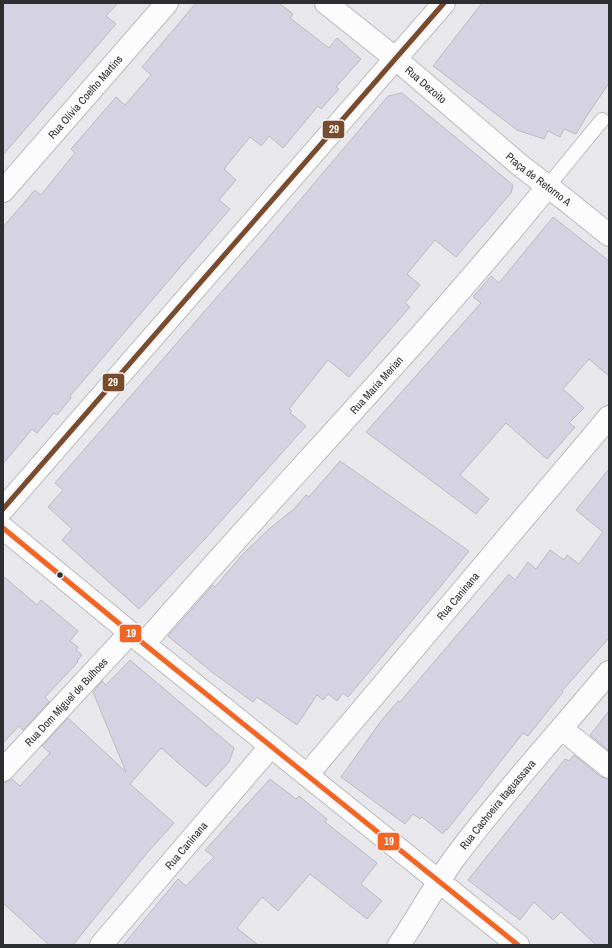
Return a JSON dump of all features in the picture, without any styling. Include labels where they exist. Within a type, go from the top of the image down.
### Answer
[{"type":"street","name":"Rua Olívia Coelho Martins","points":[[3,191],[167,3]]},
{"type":"street","name":"Rua Dezoito","points":[[326,3],[396,59],[468,121]]},
{"type":"street","points":[[3,509],[444,3]]},
{"type":"street","name":"Praça de Retorno A","points":[[468,121],[521,166],[609,235]]},
{"type":"street","name":"Rua Maria Merian","points":[[137,639],[243,531],[390,371],[548,186]]},
{"type":"street","name":"Rua Caninana","points":[[307,775],[609,417]]},
{"type":"street","points":[[3,528],[137,639],[439,880],[518,945]]},
{"type":"street","name":"Rua Dom Miguel de Bulhoes","points":[[3,770],[137,639]]},
{"type":"street","name":"Rua Cachoeira Itaguassava","points":[[399,945],[418,917],[439,880],[497,805],[609,672]]},
{"type":"street","points":[[562,729],[609,766]]},
{"type":"street","name":"Rua Caninana","points":[[100,945],[271,746]]},
{"type":"lane","name":"Rua Maria Merian","points":[[548,186],[602,120]]},
{"type":"building","points":[[3,3],[118,3],[106,16],[116,24],[3,155]]},
{"type":"building","points":[[196,3],[279,3],[293,14],[290,18],[329,48],[337,38],[361,59],[336,87],[339,89],[321,109],[318,106],[283,148],[269,136],[261,146],[250,137],[224,169],[236,180],[219,200],[230,209],[70,396],[71,398],[57,415],[54,413],[37,433],[32,429],[3,464],[3,227],[35,190],[41,195],[75,153],[71,149],[116,97],[125,105],[151,75],[142,67]]},
{"type":"building","points":[[482,3],[609,3],[609,83],[576,134],[564,129],[560,137],[548,131],[544,139],[517,130],[433,66]]},
{"type":"building","points":[[402,93],[513,185],[511,193],[456,257],[435,240],[407,274],[420,285],[405,303],[410,307],[349,377],[328,360],[289,409],[292,411],[290,413],[306,426],[204,540],[139,609],[62,540],[72,529],[48,507],[63,490],[55,483],[257,251],[388,96]]},
{"type":"building","points":[[553,217],[609,261],[609,376],[589,359],[563,389],[584,408],[569,423],[575,427],[547,459],[506,423],[460,475],[489,499],[476,514],[366,432],[481,303],[473,297],[491,276],[499,283]]},
{"type":"building","points":[[340,461],[469,551],[348,697],[343,693],[337,701],[328,694],[323,700],[317,695],[297,725],[257,697],[253,702],[212,672],[168,636],[213,585],[215,587],[242,555],[269,529],[294,509],[306,495],[309,497]]},
{"type":"building","points":[[609,469],[609,638],[562,691],[563,692],[528,736],[523,733],[443,834],[422,817],[420,819],[413,814],[405,824],[341,777],[381,721],[398,701],[400,702],[509,574],[515,580],[528,562],[536,569],[550,550],[564,560],[567,555],[579,564],[603,532],[576,510]]},
{"type":"building","points":[[3,576],[37,605],[41,600],[78,631],[70,641],[78,647],[76,650],[82,655],[77,661],[78,662],[45,697],[49,702],[23,730],[19,726],[3,743]]},
{"type":"building","points":[[130,660],[234,748],[229,762],[206,787],[161,748],[130,784],[174,823],[147,853],[73,945],[49,945],[3,903],[3,782],[7,782],[12,779],[20,786],[50,753],[42,746],[68,718],[126,772],[93,692],[102,681],[106,685]]},
{"type":"building","points":[[609,711],[609,751],[590,735]]},
{"type":"building","points":[[574,755],[601,777],[609,779],[609,945],[596,945],[561,912],[553,920],[534,902],[520,920],[468,880],[565,759],[569,761]]},
{"type":"building","points":[[270,779],[296,799],[299,796],[327,819],[325,822],[377,863],[361,884],[382,901],[367,919],[310,874],[278,911],[262,897],[237,928],[258,945],[123,945],[178,879],[186,886],[214,857],[205,850]]},
{"type":"transit line","name":"29","points":[[3,509],[444,3]]},
{"type":"transit line","name":"19","points":[[3,528],[144,644],[518,945]]}]
